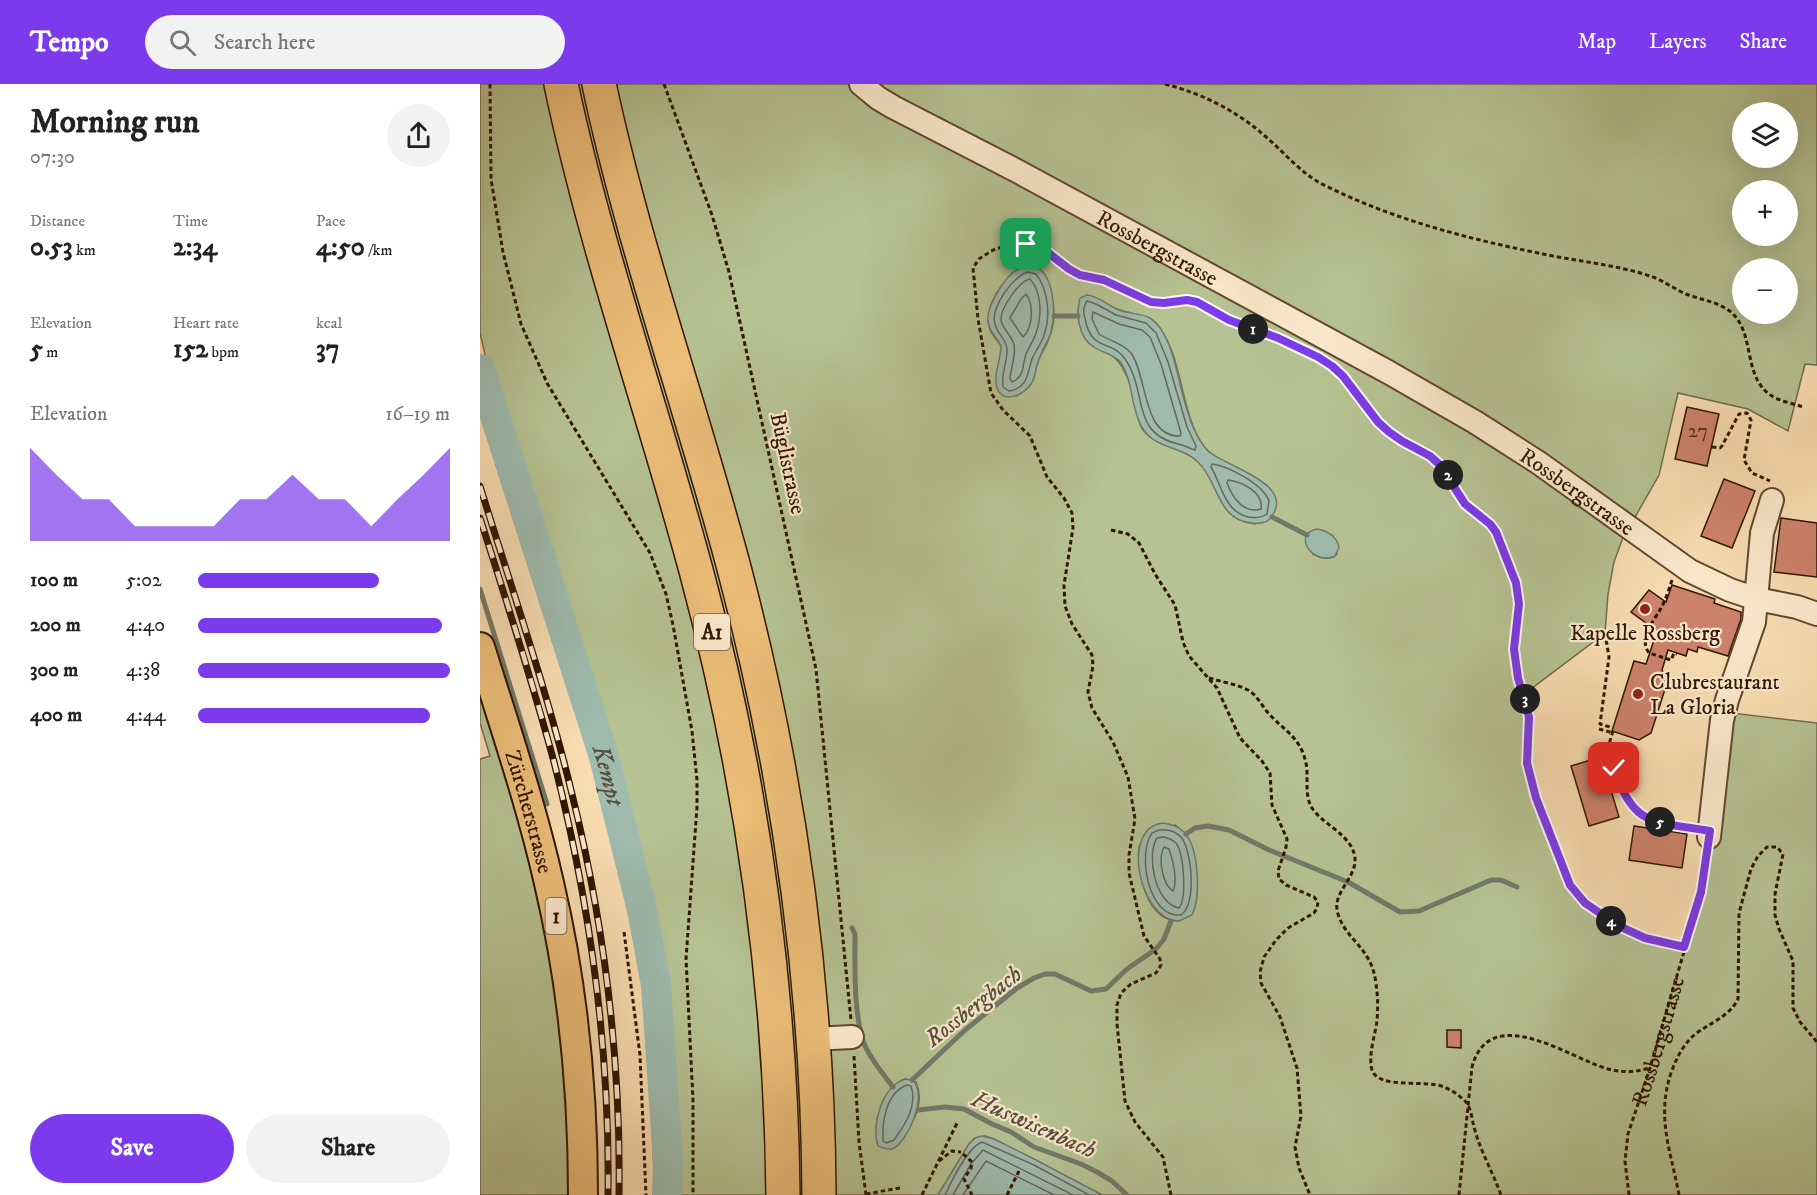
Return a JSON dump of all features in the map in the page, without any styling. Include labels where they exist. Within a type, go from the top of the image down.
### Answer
[{"type":"highway","name":"A1","points":[[561,84],[601,242],[698,576],[734,729],[753,838],[770,970],[778,1058],[783,1195]]},
{"type":"highway","name":"A1","points":[[599,84],[633,221],[728,545],[765,699],[796,877],[813,1039],[819,1195]]},
{"type":"main road","name":"Zürcherstrasse","points":[[480,647],[537,837],[558,924],[571,1001],[578,1067],[584,1195]]},
{"type":"street","name":"Rossbergstrasse","points":[[861,84],[893,107],[1060,194],[1388,372],[1475,422],[1539,463],[1678,564],[1711,581],[1757,599],[1797,607],[1817,614]]},
{"type":"street","points":[[1709,834],[1724,712],[1753,628],[1762,533],[1775,492]]},
{"type":"street","points":[[813,1039],[852,1037]]},
{"type":"path","points":[[490,84],[491,179],[506,264],[521,324],[547,383],[650,553],[666,594],[673,626],[692,731],[697,780],[686,959],[693,1100],[693,1195]]},
{"type":"path","name":"Büglistrasse","points":[[664,84],[721,242],[742,326],[814,661],[822,715],[834,860]]},
{"type":"path","points":[[1165,84],[1194,92],[1235,113],[1264,135],[1314,180],[1389,212],[1476,239],[1641,273],[1658,278],[1688,295],[1724,307],[1736,317],[1742,326],[1756,376],[1765,390],[1777,398],[1803,407]]},
{"type":"path","points":[[1171,1195],[1163,1157],[1139,1128],[1125,1101],[1117,1024],[1119,997],[1131,984],[1158,971],[1161,965],[1158,957],[1150,948],[1138,917],[1129,873],[1129,855],[1135,819],[1131,788],[1124,765],[1113,742],[1092,708],[1088,692],[1093,666],[1092,655],[1072,624],[1065,606],[1064,585],[1073,528],[1072,513],[1064,498],[1047,477],[1030,436],[1003,410],[991,393],[978,319],[974,268],[979,259],[991,251],[1012,243],[1026,244],[1046,251],[1075,272],[1104,280],[1144,299],[1164,303],[1192,300],[1229,320],[1298,347]]},
{"type":"path","points":[[1326,362],[1343,376],[1384,427],[1395,437],[1423,452],[1440,465],[1465,504],[1490,524],[1496,532],[1516,583],[1519,597],[1514,649],[1518,678],[1529,717],[1527,763],[1536,798],[1574,892],[1600,914],[1636,934],[1684,947]]},
{"type":"path","points":[[1712,447],[1721,447],[1739,414],[1747,413],[1751,420],[1744,454],[1746,465],[1775,492]]},
{"type":"path","points":[[1111,530],[1128,534],[1140,543],[1155,574],[1175,605],[1187,652],[1222,696],[1240,738],[1270,773],[1272,805],[1286,836],[1285,850],[1278,871],[1280,879],[1286,885],[1314,897],[1318,906],[1314,914],[1288,928],[1276,940],[1264,957],[1260,972],[1263,988],[1280,1017],[1298,1073],[1301,1120],[1295,1148],[1302,1178],[1310,1195]]},
{"type":"path","points":[[1677,654],[1674,653],[1671,660],[1652,654],[1647,651],[1645,643],[1647,632],[1662,605],[1678,564]]},
{"type":"path","points":[[1605,633],[1608,663],[1600,724],[1613,731]]},
{"type":"path","points":[[1208,678],[1249,690],[1294,737],[1305,759],[1308,797],[1311,806],[1344,839],[1354,855],[1355,865],[1351,876],[1337,900],[1338,914],[1369,958],[1375,974],[1378,1009],[1371,1064],[1374,1074],[1388,1082],[1436,1084],[1450,1090],[1468,1104],[1480,1150],[1501,1195]]},
{"type":"path","points":[[1599,729],[1613,731]]},
{"type":"path","points":[[1613,731],[1609,755],[1620,787],[1636,813],[1656,822],[1709,834]]},
{"type":"path","points":[[1611,790],[1620,787]]},
{"type":"path","points":[[1655,829],[1656,822]]},
{"type":"path","name":"Rossbergstrasse","points":[[1629,1195],[1625,1161],[1626,1146],[1701,892],[1709,834]]},
{"type":"path","points":[[1679,1195],[1664,1129],[1667,1088],[1673,1068],[1684,1046],[1695,1034],[1730,1010],[1738,999],[1737,929],[1741,903],[1754,864],[1767,847],[1778,847],[1783,854],[1774,908],[1779,930],[1793,961],[1793,1008],[1800,1022],[1817,1042]]},
{"type":"path","points":[[624,932],[640,1055],[646,1195]]},
{"type":"path","points":[[1458,1195],[1464,1158],[1472,1067],[1477,1053],[1488,1042],[1502,1036],[1520,1037],[1547,1043],[1614,1071],[1629,1072],[1650,1068]]},
{"type":"path","points":[[921,1195],[957,1123]]},
{"type":"path","points":[[937,1162],[952,1151],[962,1153],[972,1162],[964,1179],[972,1195]]},
{"type":"path","points":[[1007,1195],[1019,1171]]},
{"type":"path","points":[[866,1194],[900,1188]]},
{"type":"green space","points":[[480,84],[1817,84],[1817,365],[1805,364],[1788,431],[1748,409],[1678,393],[1659,475],[1622,540],[1614,562],[1608,594],[1605,633],[1523,695],[1529,717],[1526,754],[1531,780],[1574,892],[1591,908],[1628,931],[1645,938],[1684,947],[1694,919],[1706,861],[1723,712],[1817,723],[1817,1195],[1102,1195],[985,1136],[975,1138],[969,1144],[938,1195],[655,1195],[650,1079],[665,999],[650,909],[618,775],[563,610],[489,372],[480,333]],"holes":[[[1035,266],[1046,284],[1050,293],[1054,320],[1033,378],[1029,386],[1016,396],[998,390],[1001,346],[991,332],[988,317],[994,297],[1000,288],[1023,268]],[[1087,295],[1154,322],[1171,348],[1189,416],[1203,445],[1218,459],[1255,477],[1271,490],[1255,524],[1242,521],[1232,515],[1220,500],[1199,462],[1155,440],[1143,430],[1129,382],[1121,365],[1110,354],[1084,336],[1079,323],[1078,309]],[[1321,530],[1333,536],[1337,554],[1335,556],[1322,558],[1313,554]],[[1175,825],[1186,834],[1197,893],[1195,907],[1179,921],[1168,919],[1151,904],[1142,881],[1139,846]],[[905,1079],[916,1082],[919,1090],[916,1115],[898,1145],[877,1143],[883,1106],[898,1083]]]},
{"type":"green space","points":[[480,647],[537,837],[583,1195],[480,1195],[480,759],[490,756],[480,723]]},
{"type":"water","points":[[1032,265],[1040,269],[1049,284],[1053,304],[1053,324],[1031,384],[1019,394],[1009,397],[1000,393],[997,388],[1001,346],[990,328],[988,315],[997,292],[1008,278],[1020,268]]},
{"type":"water","points":[[1087,295],[1096,297],[1119,310],[1146,316],[1157,324],[1172,354],[1187,410],[1198,438],[1215,456],[1254,476],[1274,494],[1277,504],[1272,516],[1266,522],[1252,523],[1232,515],[1225,508],[1205,470],[1198,462],[1184,453],[1161,444],[1147,434],[1135,412],[1128,378],[1121,363],[1097,349],[1084,338],[1078,318],[1080,298]]},
{"type":"water","points":[[1317,529],[1325,531],[1336,541],[1339,548],[1335,556],[1319,557],[1308,548],[1306,537]]},
{"type":"water","points":[[1163,823],[1179,828],[1189,839],[1197,872],[1195,907],[1192,915],[1179,921],[1165,917],[1154,906],[1145,891],[1140,874],[1138,856],[1141,840],[1149,829]]},
{"type":"water","points":[[905,1079],[912,1080],[917,1086],[917,1106],[914,1117],[910,1128],[898,1145],[892,1149],[885,1149],[878,1146],[877,1117],[890,1090]]},
{"type":"water","points":[[982,1136],[994,1139],[1102,1195],[938,1195],[969,1144],[975,1138]]},
{"type":"building","points":[[1687,407],[1719,414],[1707,466],[1675,459]]},
{"type":"building","points":[[1724,479],[1755,491],[1732,548],[1701,536]]},
{"type":"building","points":[[1781,518],[1817,523],[1817,577],[1774,572]]},
{"type":"building","points":[[1672,585],[1715,599],[1714,603],[1741,612],[1741,619],[1728,656],[1698,647],[1697,652],[1688,649],[1686,656],[1668,650],[1662,670],[1667,683],[1651,733],[1639,740],[1612,731],[1634,661],[1646,664],[1657,631],[1631,612],[1649,590],[1666,602]]},
{"type":"building","points":[[1601,757],[1619,817],[1589,826],[1571,766]]},
{"type":"building","points":[[1634,826],[1687,834],[1682,868],[1629,860]]},
{"type":"building","points":[[1447,1030],[1461,1030],[1461,1048],[1447,1047]]},
{"type":"waterway","points":[[1054,316],[1078,316]]},
{"type":"waterway","name":"Kempt","points":[[480,369],[604,757],[642,910],[656,985],[668,1162],[667,1195]]},
{"type":"waterway","points":[[1272,517],[1307,535]]},
{"type":"waterway","points":[[480,589],[547,804]]},
{"type":"waterway","points":[[1186,834],[1195,828],[1208,826],[1229,830],[1269,850],[1348,882],[1400,912],[1419,911],[1491,880],[1501,880],[1517,887]]},
{"type":"waterway","name":"Rossbergbach","points":[[912,1080],[964,1031],[1017,988],[1034,978],[1045,974],[1055,974],[1091,991],[1106,989],[1127,969],[1156,949],[1164,939],[1171,921]]},
{"type":"waterway","points":[[852,928],[855,934],[856,992],[862,1036],[872,1058],[893,1087]]},
{"type":"waterway","name":"Huswisenbach","points":[[918,1110],[945,1107],[964,1109],[1011,1132],[1034,1147],[1097,1172],[1112,1181],[1127,1195]]},
{"type":"railway","points":[[480,486],[551,713],[583,840],[593,890],[613,1042],[617,1093],[619,1195]]},
{"type":"railway","points":[[480,518],[546,731],[578,869],[601,1031],[608,1140],[608,1195]]},
{"type":"place","name":"Kapelle Rossberg","points":[[1645,609]]},
{"type":"place","name":"Clubrestaurant La Gloria","points":[[1638,694]]},
{"type":"route","points":[[1026,244],[1046,251],[1080,275],[1110,282],[1151,302],[1170,303],[1192,300],[1229,320],[1288,342],[1318,357],[1343,376],[1378,422],[1389,432],[1430,456],[1440,465],[1465,504],[1490,524],[1496,532],[1516,583],[1519,604],[1514,649],[1518,678],[1529,717],[1527,763],[1536,798],[1570,885],[1579,898],[1619,926],[1645,938],[1684,947],[1701,892],[1710,831],[1656,822],[1636,813],[1618,782],[1614,768]]}]
